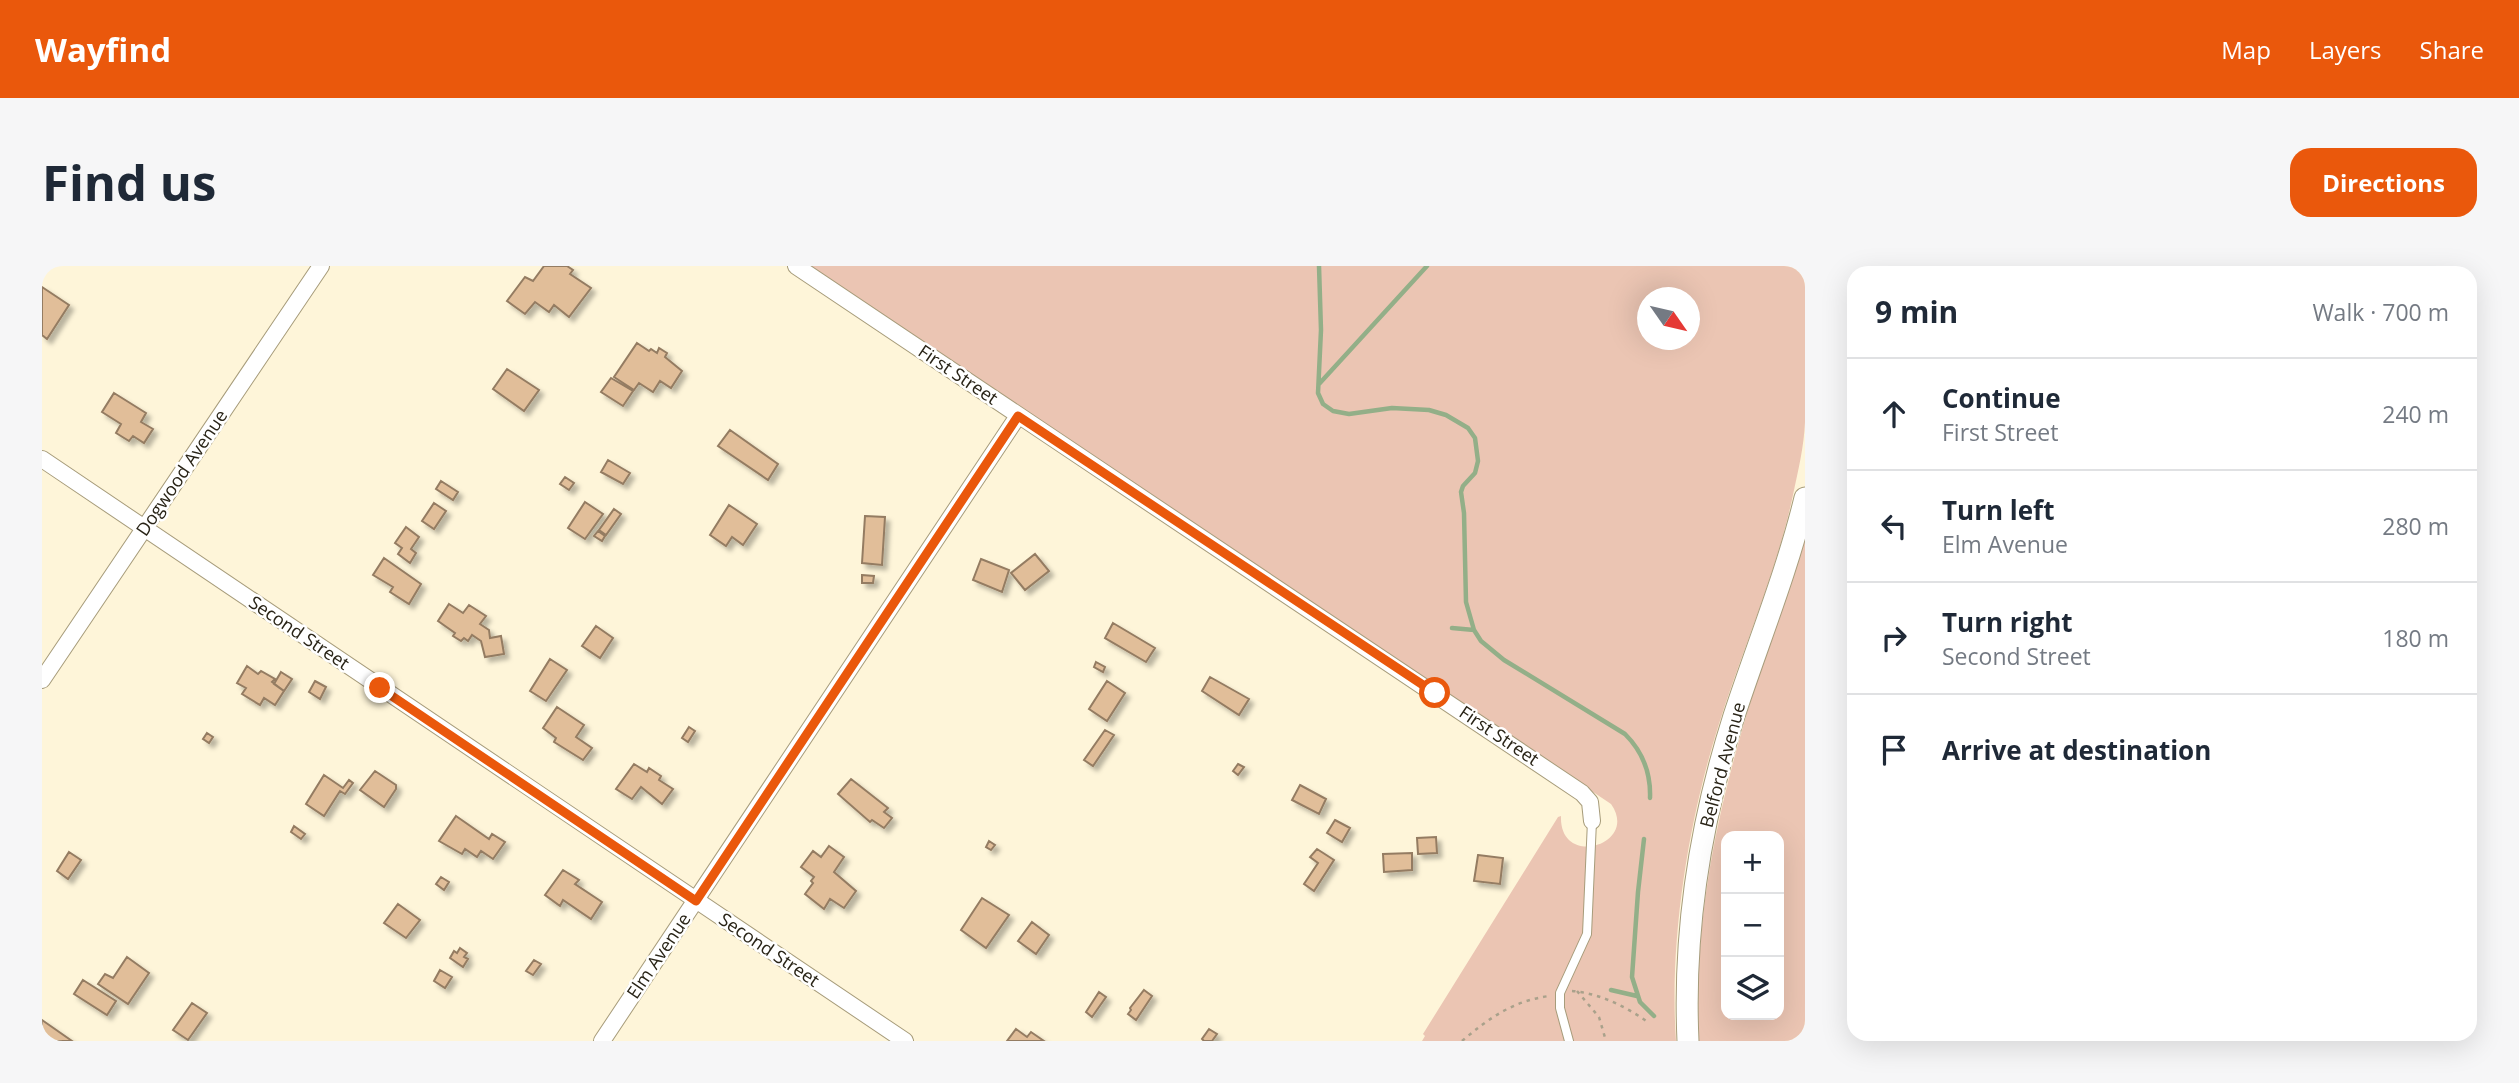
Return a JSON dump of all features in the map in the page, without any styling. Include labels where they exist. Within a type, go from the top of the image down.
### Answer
[{"type":"main road","name":"Belford Avenue","points":[[1688,1041],[1691,925],[1710,806],[1730,731],[1793,544],[1805,498]]},
{"type":"street","name":"Dogwood Avenue","points":[[42,680],[321,266]]},
{"type":"street","name":"First Street","points":[[796,266],[1582,793],[1590,802],[1592,821]]},
{"type":"street","name":"Elm Avenue","points":[[602,1041],[1018,416]]},
{"type":"street","name":"Second Street","points":[[42,459],[905,1041]]},
{"type":"lane","points":[[1569,1041],[1560,1008],[1560,993],[1587,934],[1592,821]]},
{"type":"path","points":[[1606,1041],[1599,1017],[1577,991],[1588,992],[1614,1003],[1649,1023]]},
{"type":"path","points":[[1462,1041],[1502,1010],[1560,993]]},
{"type":"shaded area","points":[[810,266],[1802,266],[1805,284],[1805,422],[1802,450],[1786,525],[1727,698],[1698,802],[1678,923],[1675,963],[1676,1041],[1422,1041],[1425,1036],[1423,1034],[1558,817],[1561,816],[1564,832],[1572,842],[1584,846],[1607,840],[1615,831],[1617,818],[1611,804]]},
{"type":"shaded area","points":[[1805,536],[1805,1041],[1699,1041],[1699,974],[1704,910],[1714,846],[1744,722]]},
{"type":"building","points":[[544,266],[567,266],[573,270],[570,274],[591,288],[569,317],[554,305],[549,312],[535,302],[525,314],[507,301],[525,277],[533,281]]},
{"type":"building","points":[[42,287],[69,305],[47,339],[42,335]]},
{"type":"building","points":[[637,343],[657,353],[659,348],[667,353],[665,357],[682,371],[671,388],[660,381],[653,392],[639,383],[634,390],[614,377]]},
{"type":"building","points":[[507,369],[539,390],[524,411],[493,389]]},
{"type":"building","points":[[611,378],[633,391],[623,406],[601,392]]},
{"type":"building","points":[[114,393],[146,413],[141,422],[153,429],[144,443],[133,436],[129,441],[116,433],[121,424],[102,412]]},
{"type":"building","points":[[730,430],[778,464],[768,480],[718,446]]},
{"type":"building","points":[[608,460],[630,473],[623,484],[601,472]]},
{"type":"building","points":[[565,477],[574,483],[569,490],[560,484]]},
{"type":"building","points":[[441,481],[458,492],[453,500],[436,489]]},
{"type":"building","points":[[585,502],[603,514],[585,539],[568,528]]},
{"type":"building","points":[[434,503],[446,511],[434,529],[422,521]]},
{"type":"building","points":[[729,505],[757,524],[743,545],[732,537],[726,546],[710,535]]},
{"type":"building","points":[[614,509],[621,514],[606,535],[599,530]]},
{"type":"building","points":[[865,516],[885,517],[882,565],[862,563]]},
{"type":"building","points":[[406,527],[419,537],[411,549],[416,553],[410,563],[398,554],[402,548],[395,543]]},
{"type":"building","points":[[598,531],[605,536],[602,541],[594,536]]},
{"type":"building","points":[[1035,554],[1049,571],[1025,590],[1011,573]]},
{"type":"building","points":[[384,558],[421,584],[409,604],[390,592],[393,587],[373,575]]},
{"type":"building","points":[[981,559],[1009,570],[1002,592],[973,580]]},
{"type":"building","points":[[862,575],[874,576],[873,583],[862,583]]},
{"type":"building","points":[[449,604],[463,613],[469,605],[486,616],[480,624],[489,630],[490,638],[501,636],[504,654],[485,657],[481,641],[472,635],[468,641],[464,638],[461,641],[453,636],[455,633],[438,621]]},
{"type":"building","points":[[1113,623],[1155,648],[1146,662],[1105,638]]},
{"type":"building","points":[[596,626],[613,638],[600,658],[582,646]]},
{"type":"building","points":[[550,659],[567,670],[546,701],[530,691]]},
{"type":"building","points":[[1096,662],[1105,667],[1103,672],[1094,667]]},
{"type":"building","points":[[247,666],[258,674],[261,671],[275,679],[272,682],[284,691],[275,705],[264,698],[260,705],[242,694],[246,688],[237,683]]},
{"type":"building","points":[[281,672],[292,679],[284,691],[274,684]]},
{"type":"building","points":[[1210,677],[1249,699],[1239,715],[1202,691]]},
{"type":"building","points":[[315,681],[326,687],[320,699],[309,692]]},
{"type":"building","points":[[1107,681],[1125,693],[1107,721],[1089,709]]},
{"type":"building","points":[[557,707],[584,725],[576,737],[592,748],[583,760],[554,742],[556,738],[543,728]]},
{"type":"building","points":[[689,727],[695,731],[688,742],[682,738]]},
{"type":"building","points":[[1105,730],[1114,735],[1093,766],[1084,760]]},
{"type":"building","points":[[207,733],[213,737],[209,743],[203,739]]},
{"type":"building","points":[[634,764],[647,772],[649,768],[661,776],[659,780],[673,789],[662,804],[641,787],[632,799],[616,789]]},
{"type":"building","points":[[1238,764],[1244,767],[1238,775],[1233,771]]},
{"type":"building","points":[[375,771],[396,785],[384,807],[360,790]]},
{"type":"building","points":[[324,775],[343,788],[349,780],[353,783],[345,794],[340,791],[324,816],[306,804]]},
{"type":"building","points":[[851,779],[888,808],[884,812],[892,818],[884,828],[872,820],[870,822],[838,794]]},
{"type":"building","points":[[1300,785],[1326,799],[1319,814],[1292,800]]},
{"type":"building","points":[[456,816],[489,839],[492,834],[505,842],[493,859],[481,851],[477,857],[465,849],[462,854],[439,841]]},
{"type":"building","points":[[1335,820],[1350,828],[1342,842],[1327,833]]},
{"type":"building","points":[[294,826],[305,834],[301,839],[291,832]]},
{"type":"building","points":[[1436,837],[1437,853],[1418,854],[1417,838]]},
{"type":"building","points":[[989,841],[995,845],[991,850],[986,847]]},
{"type":"building","points":[[829,846],[844,857],[834,872],[856,891],[844,908],[830,899],[824,909],[805,894],[814,877],[801,867],[813,851],[821,857]]},
{"type":"building","points":[[1317,849],[1334,860],[1314,891],[1304,884],[1318,863],[1310,857]]},
{"type":"building","points":[[69,852],[81,860],[68,879],[57,871]]},
{"type":"building","points":[[1412,853],[1412,870],[1384,872],[1383,854]]},
{"type":"building","points":[[1478,855],[1503,858],[1500,884],[1474,881]]},
{"type":"building","points":[[563,870],[579,880],[575,884],[602,902],[591,919],[563,900],[560,906],[545,895]]},
{"type":"building","points":[[441,877],[449,882],[444,890],[436,884]]},
{"type":"building","points":[[982,898],[1009,915],[986,948],[961,930]]},
{"type":"building","points":[[398,904],[420,920],[406,938],[384,923]]},
{"type":"building","points":[[1032,922],[1049,935],[1036,954],[1018,941]]},
{"type":"building","points":[[460,948],[467,953],[464,957],[468,959],[463,967],[450,958],[454,951],[457,953]]},
{"type":"building","points":[[127,957],[149,973],[128,1004],[98,984],[105,974],[113,978]]},
{"type":"building","points":[[534,960],[541,964],[533,975],[526,971]]},
{"type":"building","points":[[440,970],[452,977],[445,988],[434,981]]},
{"type":"building","points":[[83,980],[116,1001],[107,1015],[74,994]]},
{"type":"building","points":[[1144,990],[1152,996],[1136,1020],[1128,1014]]},
{"type":"building","points":[[1099,992],[1106,997],[1092,1017],[1086,1012]]},
{"type":"building","points":[[192,1003],[207,1013],[188,1040],[173,1030]]},
{"type":"building","points":[[42,1020],[72,1041],[42,1041]]},
{"type":"building","points":[[1016,1029],[1027,1037],[1031,1032],[1044,1041],[1007,1041]]},
{"type":"building","points":[[1209,1029],[1217,1034],[1212,1041],[1204,1041],[1202,1039]]},
{"type":"waterway","points":[[1319,266],[1321,330],[1318,393],[1323,404],[1333,411],[1349,414],[1392,408],[1429,410],[1446,415],[1468,428],[1475,438],[1478,461],[1475,473],[1461,492],[1466,602],[1474,630],[1481,641],[1504,660],[1625,734],[1644,763],[1649,779],[1650,798]]},
{"type":"waterway","points":[[1319,384],[1427,266]]},
{"type":"waterway","points":[[1452,628],[1474,630]]},
{"type":"waterway","points":[[1644,839],[1632,977],[1640,1002],[1654,1016]]},
{"type":"waterway","points":[[1611,990],[1637,996]]},
{"type":"route","points":[[380,688],[696,901],[1018,416],[1435,693]]}]
